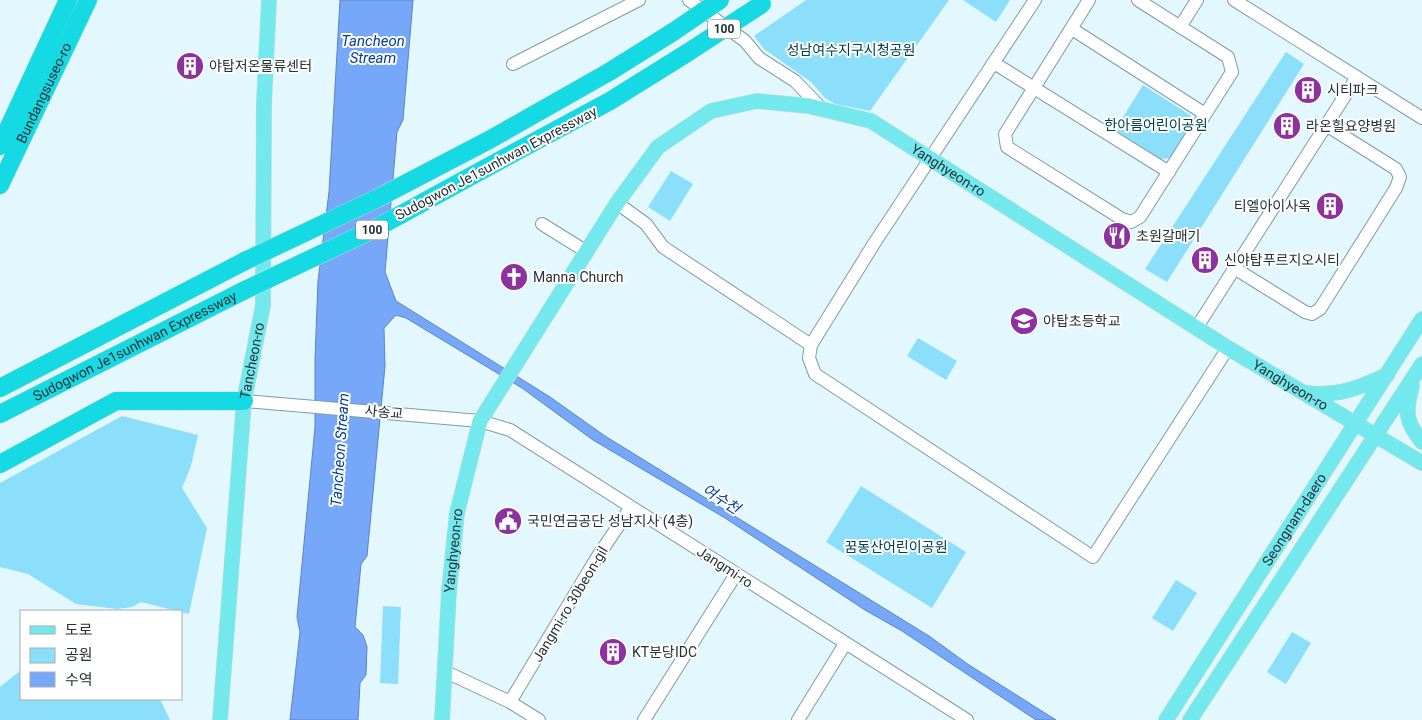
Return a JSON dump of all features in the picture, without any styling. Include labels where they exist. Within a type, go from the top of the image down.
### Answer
[{"type":"highway","name":"Bundangsuseo-ro","points":[[0,146],[68,0]]},
{"type":"highway","name":"Bundangsuseo-ro","points":[[0,185],[88,0]]},
{"type":"highway","name":"Sudogwon Je1sunhwan Expressway","points":[[0,388],[245,261],[378,198],[489,140],[609,72],[720,0]]},
{"type":"highway","name":"Sudogwon Je1sunhwan Expressway","points":[[0,414],[243,291],[378,227],[610,101],[765,2]]},
{"type":"highway","points":[[0,464],[116,401],[244,401]]},
{"type":"main road","name":"Tancheon-ro","points":[[220,720],[244,401],[263,305],[264,102],[269,0]]},
{"type":"main road","name":"Yanghyeon-ro","points":[[442,720],[446,672],[448,591],[457,513],[480,421],[617,203],[658,147],[711,111],[757,101],[823,110],[871,121],[1228,348],[1422,463]]},
{"type":"main road","name":"Seongnam-daero","points":[[1166,720],[1422,319]]},
{"type":"main road","name":"Seongnam-daero","points":[[1190,720],[1418,369]]},
{"type":"main road","points":[[1418,369],[1407,405],[1407,417],[1422,442]]},
{"type":"main road","points":[[1302,392],[1328,394],[1348,391],[1387,375]]},
{"type":"street","points":[[513,64],[639,0]]},
{"type":"street","points":[[689,0],[745,41],[759,58],[795,81],[823,110]]},
{"type":"street","points":[[1035,0],[931,160],[865,257],[811,345],[809,358],[815,374],[1093,557],[1228,348]]},
{"type":"street","points":[[1089,0],[1005,134],[1008,146],[1122,219],[1131,222],[1140,217],[1232,72],[1228,58],[1138,0]]},
{"type":"street","points":[[1180,27],[1197,0]]},
{"type":"street","points":[[1234,0],[1422,118]]},
{"type":"street","points":[[1072,28],[1205,114]]},
{"type":"street","points":[[994,63],[1170,172]]},
{"type":"street","points":[[1196,327],[1357,77]]},
{"type":"street","points":[[1234,268],[1305,312],[1312,314],[1320,309],[1396,188],[1400,178],[1396,170],[1326,125]]},
{"type":"street","points":[[617,203],[646,224],[662,247],[811,345]]},
{"type":"street","points":[[542,224],[587,252]]},
{"type":"street","name":"사송교","points":[[244,401],[480,421]]},
{"type":"street","name":"Jangmi-ro","points":[[480,421],[510,430],[967,720]]},
{"type":"street","name":"Jangmi-ro 30beon-gil","points":[[510,702],[596,559],[631,506]]},
{"type":"street","points":[[644,720],[736,574]]},
{"type":"street","points":[[798,720],[845,644]]},
{"type":"street","points":[[446,672],[510,702],[539,720]]},
{"type":"green space","name":"성남여수지구시청공원","points":[[806,0],[949,0],[870,111],[835,104],[825,98],[811,82],[764,49],[754,36]]},
{"type":"green space","points":[[963,0],[1010,0],[996,22]]},
{"type":"green space","points":[[1286,52],[1304,64],[1167,282],[1145,269]]},
{"type":"green space","name":"한아름어린이공원","points":[[1143,85],[1190,115],[1193,123],[1170,158],[1161,159],[1115,130]]},
{"type":"green space","points":[[671,171],[693,184],[670,221],[648,207]]},
{"type":"green space","points":[[918,338],[957,361],[946,380],[907,356]]},
{"type":"green space","points":[[122,416],[198,435],[191,466],[182,488],[207,528],[189,614],[182,612],[182,610],[173,610],[141,602],[132,607],[117,609],[76,604],[28,574],[0,567],[0,483]]},
{"type":"green space","name":"꿈동산어린이공원","points":[[861,486],[966,552],[932,608],[826,542]]},
{"type":"green space","points":[[1176,580],[1197,593],[1173,631],[1152,618]]},
{"type":"green space","points":[[383,606],[401,607],[398,684],[380,683]]},
{"type":"green space","points":[[1292,632],[1311,643],[1286,684],[1267,672]]},
{"type":"green space","points":[[20,671],[20,700],[160,700],[170,720],[0,720],[0,687]]},
{"type":"water","name":"Tancheon Stream","points":[[340,0],[413,0],[403,120],[397,132],[385,272],[396,301],[550,397],[605,436],[929,636],[969,665],[1056,720],[1036,720],[902,631],[865,610],[725,518],[593,440],[522,388],[406,318],[396,315],[384,328],[385,366],[367,556],[361,564],[355,627],[363,635],[367,647],[366,675],[360,683],[358,720],[290,720],[300,632],[297,617],[315,427],[318,281],[329,192]]},
{"type":"place","name":"야탑저온물류센터","points":[[190,66]]},
{"type":"place","name":"시티파크","points":[[1308,90]]},
{"type":"place","name":"라온힐요양병원","points":[[1287,126]]},
{"type":"place","name":"티엘아이사옥","points":[[1330,206]]},
{"type":"place","name":"초원갈매기","points":[[1117,236]]},
{"type":"place","name":"신야탑푸르지오시티","points":[[1205,260]]},
{"type":"place","name":"Manna Church","points":[[514,277]]},
{"type":"place","name":"야탑초등학교","points":[[1024,321]]},
{"type":"place","name":"국민연금공단 성남지사 (4층)","points":[[508,521]]},
{"type":"place","name":"KT분당IDC","points":[[613,652]]},
{"type":"water label","name":"여수천","points":[[721,499]]}]
